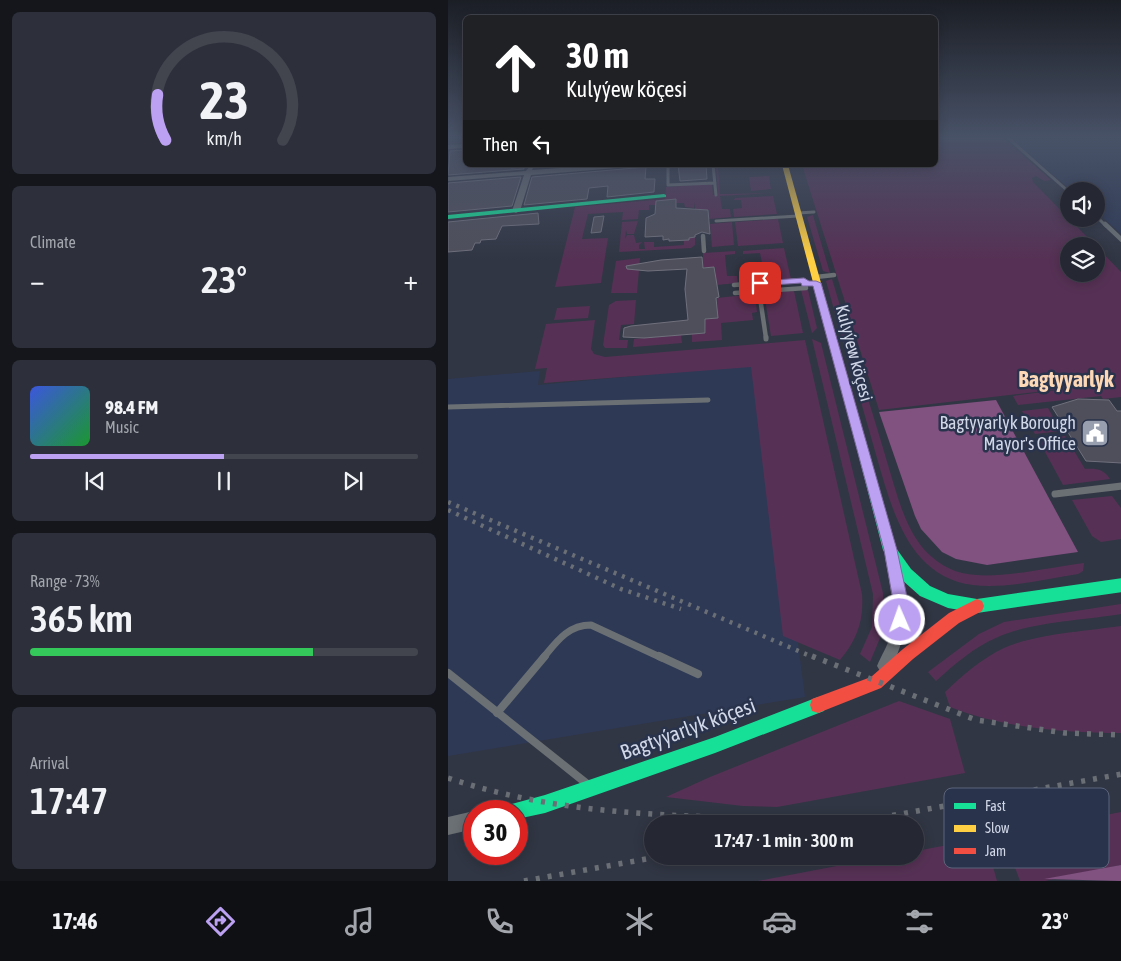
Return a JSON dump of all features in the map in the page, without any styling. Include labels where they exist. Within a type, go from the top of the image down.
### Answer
[{"type":"street","points":[[448,179],[473,177]]},
{"type":"street","points":[[516,211],[528,177]]},
{"type":"street","name":"Kulyýew köçesi","points":[[788,177],[812,281],[890,550],[904,574],[923,589],[938,598],[956,604],[977,606]]},
{"type":"street","points":[[448,217],[664,196]]},
{"type":"street","points":[[876,683],[893,652],[900,620],[901,606],[890,550]]},
{"type":"street","points":[[876,683],[908,654],[954,618],[977,606],[1122,585]]},
{"type":"street","name":"Bagtyýarlyk köçesi","points":[[528,808],[545,804],[715,745],[876,683]]},
{"type":"street","points":[[448,826],[463,823]]},
{"type":"lane","points":[[668,177],[668,185],[715,183]]},
{"type":"lane","points":[[715,177],[716,195]]},
{"type":"lane","points":[[716,221],[798,215],[814,212]]},
{"type":"lane","points":[[1105,224],[1122,240]]},
{"type":"lane","points":[[703,236],[704,250]]},
{"type":"lane","points":[[734,285],[812,281],[834,275]]},
{"type":"lane","points":[[735,293],[806,288],[812,281]]},
{"type":"lane","points":[[759,292],[766,339]]},
{"type":"lane","points":[[448,407],[708,400]]},
{"type":"lane","points":[[1055,494],[1121,486]]},
{"type":"lane","points":[[497,713],[564,633],[580,625],[591,625],[698,674]]},
{"type":"lane","points":[[448,674],[592,787]]},
{"type":"shaded area","points":[[717,177],[719,177],[720,194],[772,193],[720,196],[722,209],[730,209],[731,217],[709,219],[709,210],[695,210],[695,202],[694,208],[685,207],[684,203],[675,203],[676,199],[660,203],[660,200],[656,201],[657,205],[649,205],[649,210],[639,210],[638,219],[622,220],[623,212],[588,214],[582,239],[608,238],[601,283],[555,287],[575,207],[665,199],[666,187],[712,184],[713,195],[718,195]]},
{"type":"shaded area","points":[[749,177],[769,177],[771,189],[751,191]]},
{"type":"shaded area","points":[[806,177],[1034,177],[1032,178],[1033,182],[1060,209],[1060,227],[1077,227],[1087,237],[1060,237],[1060,282],[1105,282],[1105,255],[1121,272],[1121,397],[1103,399],[1101,396],[1018,405],[1013,396],[1097,385],[879,410]]},
{"type":"shaded area","points":[[1038,177],[1048,177],[1051,180],[1044,181]]},
{"type":"shaded area","points":[[1056,177],[1121,177],[1121,234],[1105,219],[1105,182],[1062,182]]},
{"type":"shaded area","points":[[773,196],[777,214],[734,217],[733,209],[742,208],[741,200],[734,200],[735,198]]},
{"type":"shaded area","points":[[813,215],[830,273],[823,271],[807,217]]},
{"type":"shaded area","points":[[778,219],[783,243],[738,246],[735,222]]},
{"type":"shaded area","points":[[638,221],[634,234],[627,234],[626,230],[625,239],[627,235],[634,235],[636,243],[642,242],[639,245],[639,249],[645,249],[644,242],[654,242],[654,247],[684,245],[684,240],[695,237],[695,245],[691,248],[619,252],[622,222]]},
{"type":"shaded area","points":[[732,222],[734,245],[712,247],[710,224]]},
{"type":"shaded area","points":[[784,248],[791,279],[747,282],[746,275],[764,273],[760,253],[743,254],[743,251]]},
{"type":"shaded area","points":[[735,251],[735,254],[725,255],[727,276],[737,276],[738,283],[716,285],[715,267],[703,267],[703,253]]},
{"type":"shaded area","points":[[640,258],[637,293],[611,293],[616,261]]},
{"type":"shaded area","points":[[832,279],[856,359],[847,356],[826,281]]},
{"type":"shaded area","points":[[801,290],[808,290],[817,328],[812,333]]},
{"type":"shaded area","points":[[794,291],[803,333],[771,336],[764,293]]},
{"type":"shaded area","points":[[755,294],[757,312],[752,313],[753,320],[721,323],[722,340],[692,342],[692,334],[706,333],[705,319],[718,318],[717,298]]},
{"type":"shaded area","points":[[636,300],[634,324],[621,325],[619,340],[628,340],[627,348],[605,348],[603,345],[609,305],[616,301]]},
{"type":"shaded area","points":[[590,306],[588,318],[554,320],[557,308]]},
{"type":"shaded area","points":[[595,320],[591,349],[594,354],[605,357],[805,340],[862,594],[862,613],[858,629],[851,645],[840,660],[783,636],[751,367],[544,383],[547,368],[535,369],[546,324]]},
{"type":"shaded area","points":[[681,335],[682,343],[633,347],[634,339]]},
{"type":"shaded area","points":[[812,339],[821,343],[883,593],[883,631],[870,662],[860,654],[872,627],[873,594]]},
{"type":"shaded area","points":[[762,364],[805,697],[448,756],[448,379],[540,371],[538,385]]},
{"type":"shaded area","points":[[853,374],[860,374],[904,516],[919,543],[933,558],[956,571],[975,575],[1023,573],[1084,563],[1083,571],[1078,574],[1026,583],[986,586],[973,585],[951,579],[933,569],[918,555],[897,519],[889,499]]},
{"type":"shaded area","points":[[996,400],[1078,552],[987,565],[956,559],[942,552],[921,529],[879,412]]},
{"type":"shaded area","points":[[1048,408],[1061,431],[1035,434],[1022,411]]},
{"type":"shaded area","points":[[1065,436],[1085,469],[1099,470],[1110,479],[1063,485],[1038,439]]},
{"type":"shaded area","points":[[1112,496],[1121,508],[1121,539],[1101,542],[1092,536],[1072,500]]},
{"type":"shaded area","points":[[1121,604],[1121,614],[1042,625],[998,637],[973,651],[936,681],[928,672],[979,634],[1004,622]]},
{"type":"shaded area","points":[[1121,626],[1121,733],[1034,728],[991,720],[950,707],[945,692],[973,668],[1004,648],[1046,636]]},
{"type":"shaded area","points":[[899,701],[950,719],[965,773],[777,807],[743,806],[666,797],[710,777]]},
{"type":"shaded area","points":[[1121,812],[1121,865],[1109,868],[1109,814]]},
{"type":"shaded area","points":[[944,846],[944,868],[993,868],[997,881],[758,881],[842,865],[924,865],[924,849]]},
{"type":"shaded area","points":[[1121,865],[1121,881],[1044,879],[1109,868]]},
{"type":"shaded area","points":[[1015,868],[1107,868],[1045,881],[1020,881]]},
{"type":"building","points":[[521,177],[512,206],[448,212],[448,183]]},
{"type":"building","points":[[532,177],[645,177],[645,179],[655,179],[654,192],[607,197],[608,186],[589,188],[587,199],[524,205]]},
{"type":"building","points":[[680,177],[707,177],[707,179],[680,181]]},
{"type":"building","points":[[676,199],[676,208],[708,210],[710,234],[702,232],[695,235],[695,237],[689,238],[689,240],[669,241],[669,239],[663,240],[663,236],[645,237],[646,218],[655,214],[656,201]]},
{"type":"building","points":[[538,213],[539,224],[502,226],[496,239],[481,240],[480,243],[475,243],[472,250],[448,252],[448,222]]},
{"type":"building","points":[[604,216],[601,232],[591,233],[594,217]]},
{"type":"building","points":[[702,257],[703,268],[714,267],[719,297],[716,298],[718,318],[705,319],[705,333],[644,338],[623,337],[624,328],[631,326],[688,320],[685,289],[687,269],[648,271],[627,269],[626,266],[661,260]]},
{"type":"building","name":"Bagtyyarlyk Borough Mayor's Office","points":[[1078,399],[1109,400],[1117,411],[1122,411],[1122,463],[1086,461],[1052,407]]},
{"type":"railway","points":[[448,502],[815,658]]},
{"type":"railway","points":[[448,510],[621,589],[681,609]]},
{"type":"railway","points":[[812,656],[976,720],[1065,733],[1122,735]]},
{"type":"railway","points":[[1044,788],[1122,774]]},
{"type":"railway","points":[[448,778],[488,790],[568,806],[668,815]]},
{"type":"railway","points":[[895,815],[944,806]]},
{"type":"railway","points":[[524,881],[644,859]]},
{"type":"traffic: fast","points":[[448,217],[664,196]]},
{"type":"traffic: fast","points":[[856,426],[890,550],[906,574],[925,591],[948,601],[977,606],[1122,585]]},
{"type":"traffic: fast","points":[[528,808],[545,804],[715,745],[818,705]]},
{"type":"traffic: slow","points":[[788,177],[856,426]]},
{"type":"traffic: jam","points":[[818,705],[876,683],[908,654],[954,618],[977,606]]},
{"type":"place","name":"Bagtyyarlyk Borough Mayor's Office","points":[[1095,433]]},
{"type":"district","name":"Bagtyyarlyk","points":[[1066,379]]},
{"type":"route","points":[[760,283],[804,280],[805,284],[816,283],[890,550],[901,606],[900,620]]}]
